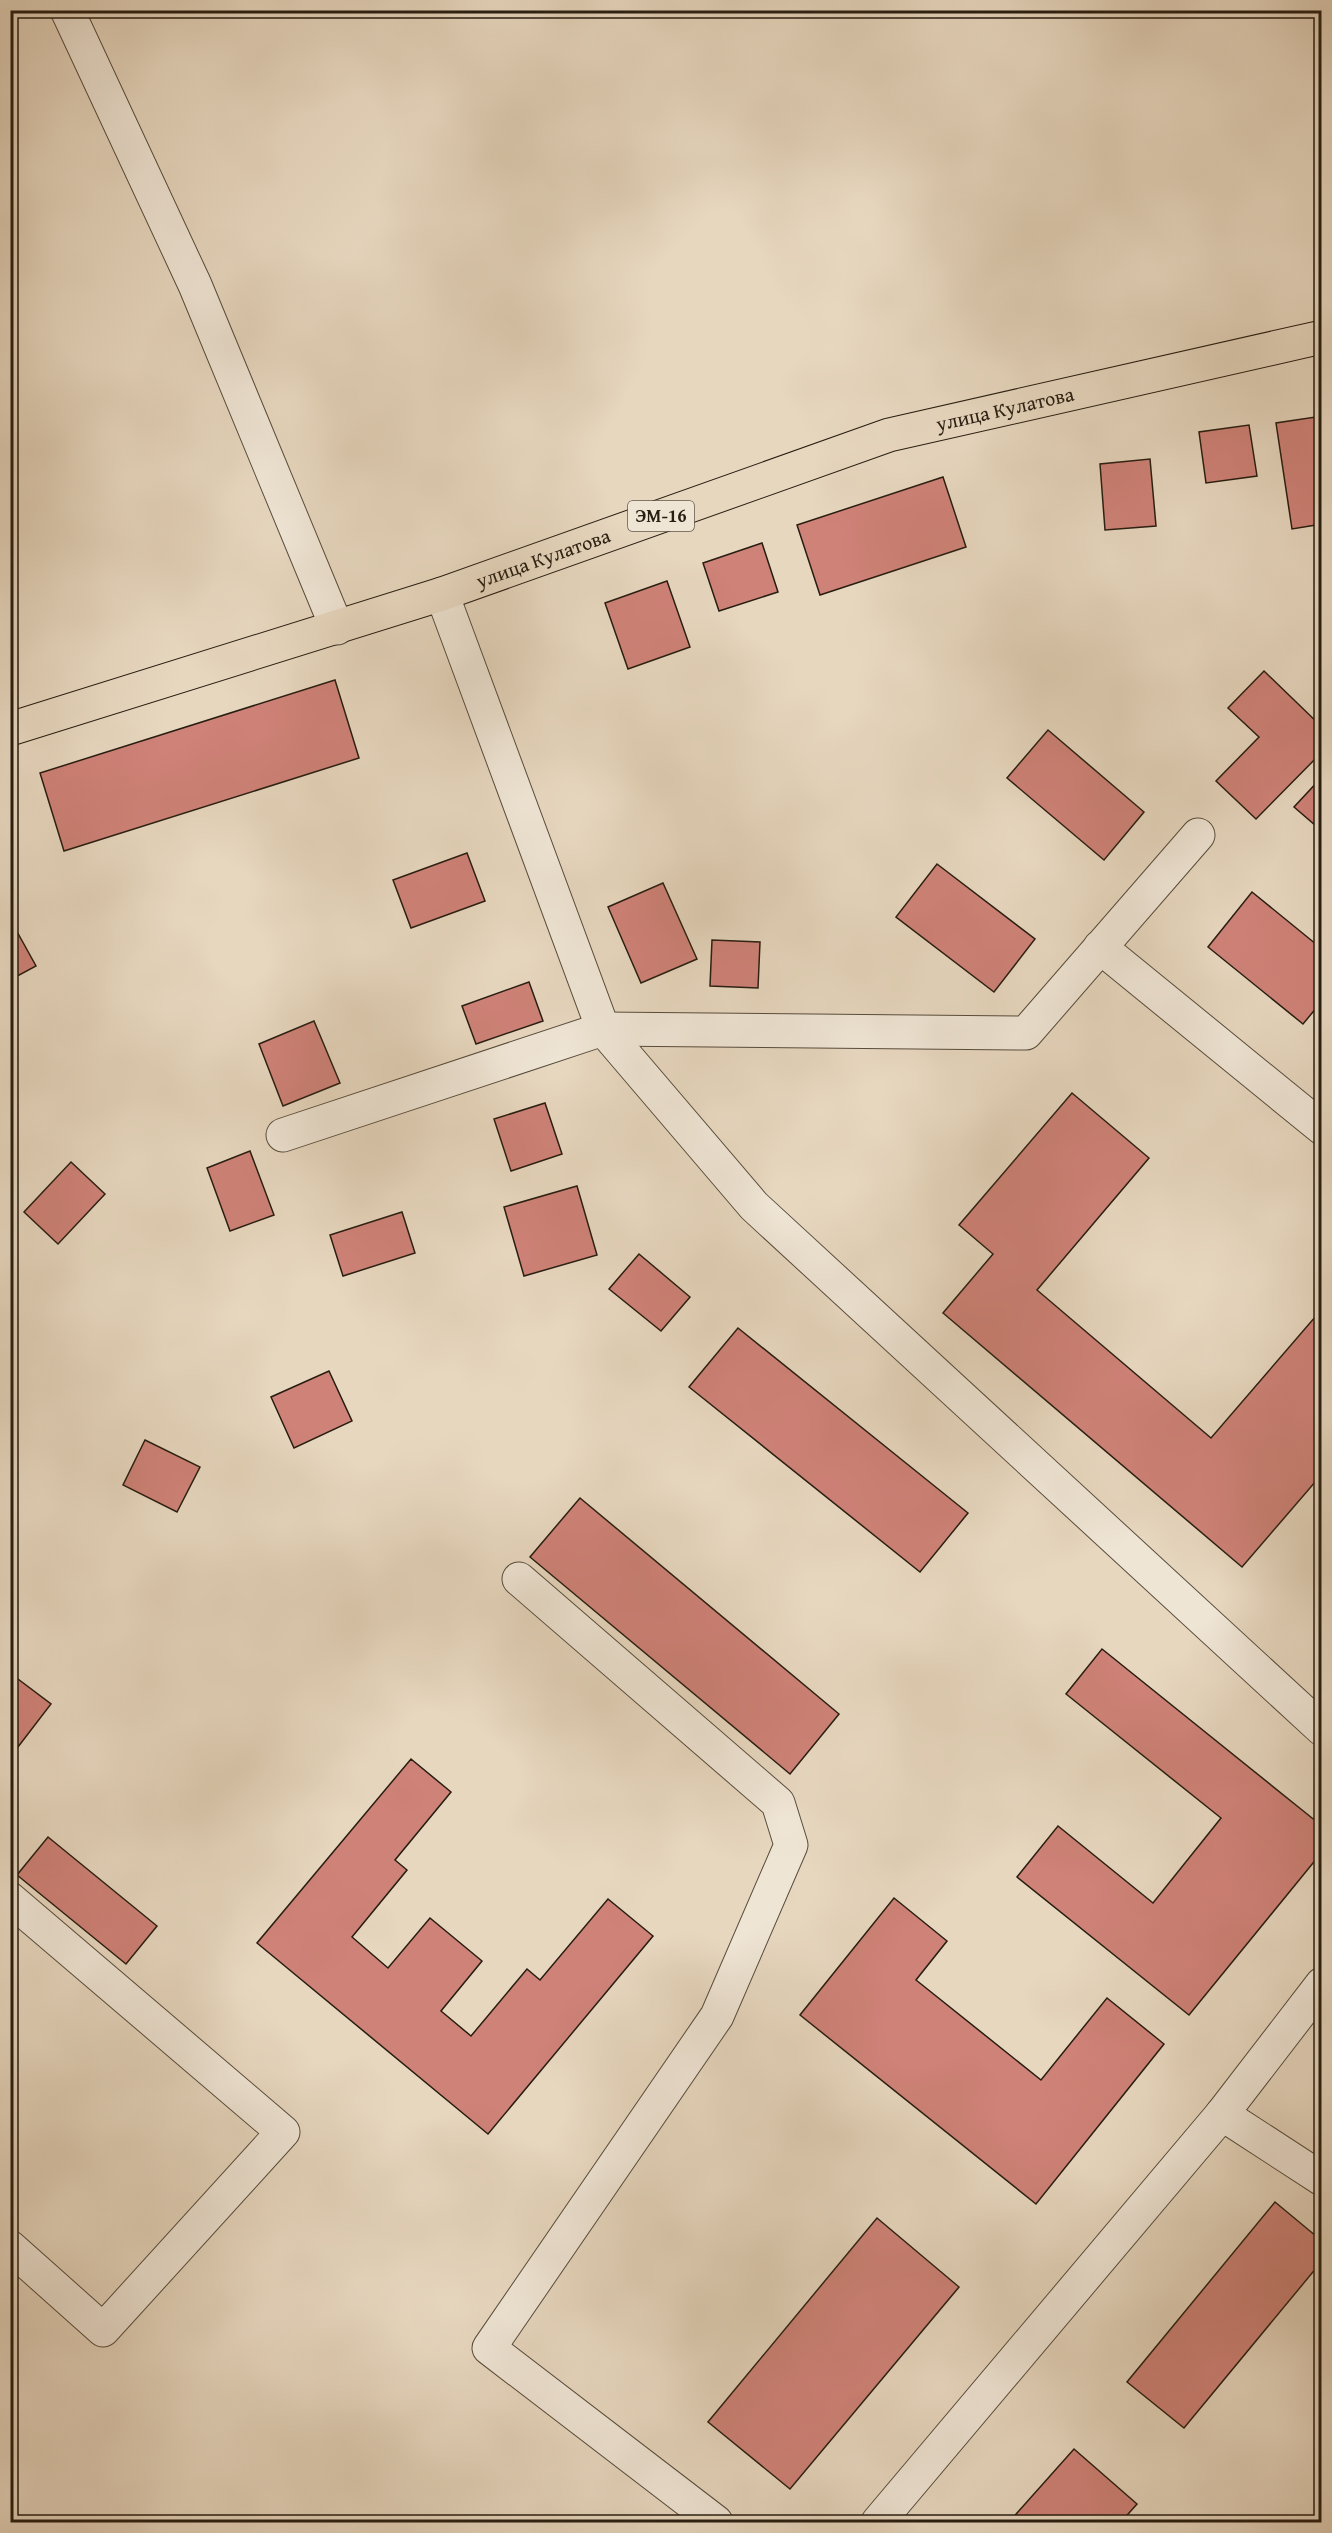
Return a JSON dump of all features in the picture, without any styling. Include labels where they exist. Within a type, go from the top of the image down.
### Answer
[{"type":"highway","name":"улица Кулатова","points":[[10,729],[442,594],[889,435],[1322,338]]},
{"type":"street","points":[[67,10],[195,285],[337,628]]},
{"type":"street","points":[[442,594],[603,1029],[754,1206],[1322,1729]]},
{"type":"street","points":[[283,1135],[603,1029],[1026,1033],[1198,835]]},
{"type":"street","points":[[1100,947],[1322,1128]]},
{"type":"street","points":[[519,1579],[778,1803],[791,1845],[717,2016],[489,2348],[716,2523]]},
{"type":"street","points":[[10,1899],[283,2132],[103,2330],[10,2247]]},
{"type":"street","points":[[878,2523],[1222,2114],[1322,1984]]},
{"type":"street","points":[[1222,2114],[1322,2179]]},
{"type":"building","points":[[1322,416],[1322,524],[1292,529],[1276,423]]},
{"type":"building","points":[[1249,425],[1257,476],[1206,483],[1199,432]]},
{"type":"building","points":[[1150,459],[1156,526],[1105,530],[1100,464]]},
{"type":"building","points":[[943,477],[966,547],[820,595],[797,525]]},
{"type":"building","points":[[762,543],[778,592],[719,611],[703,563]]},
{"type":"building","points":[[667,581],[690,647],[628,669],[605,603]]},
{"type":"building","points":[[1264,671],[1322,727],[1322,752],[1256,819],[1216,781],[1259,737],[1228,708]]},
{"type":"building","points":[[335,680],[359,758],[64,851],[40,773]]},
{"type":"building","points":[[1048,730],[1144,812],[1104,860],[1007,778]]},
{"type":"building","points":[[1322,777],[1322,831],[1294,807]]},
{"type":"building","points":[[467,853],[485,901],[411,928],[393,880]]},
{"type":"building","points":[[937,864],[1035,939],[994,992],[896,917]]},
{"type":"building","points":[[663,883],[697,959],[641,983],[608,907]]},
{"type":"building","points":[[1252,892],[1322,949],[1322,1001],[1303,1024],[1208,947]]},
{"type":"building","points":[[10,919],[36,966],[10,980]]},
{"type":"building","points":[[712,940],[760,942],[758,988],[710,986]]},
{"type":"building","points":[[529,982],[543,1021],[476,1044],[462,1006]]},
{"type":"building","points":[[314,1021],[340,1083],[283,1106],[259,1044]]},
{"type":"building","points":[[1072,1093],[1149,1158],[1037,1290],[1211,1438],[1322,1309],[1322,1474],[1242,1567],[943,1313],[993,1254],[959,1225]]},
{"type":"building","points":[[545,1103],[562,1154],[511,1171],[494,1119]]},
{"type":"building","points":[[250,1151],[274,1215],[230,1231],[207,1168]]},
{"type":"building","points":[[71,1162],[105,1194],[58,1244],[24,1212]]},
{"type":"building","points":[[577,1186],[597,1255],[524,1276],[504,1207]]},
{"type":"building","points":[[402,1212],[415,1253],[343,1276],[330,1235]]},
{"type":"building","points":[[639,1254],[690,1297],[661,1331],[609,1289]]},
{"type":"building","points":[[738,1328],[968,1513],[920,1572],[689,1387]]},
{"type":"building","points":[[329,1371],[352,1421],[294,1448],[271,1397]]},
{"type":"building","points":[[145,1440],[200,1467],[177,1512],[123,1485]]},
{"type":"building","points":[[580,1498],[839,1714],[790,1774],[530,1557]]},
{"type":"building","points":[[1102,1649],[1322,1826],[1322,1852],[1189,2015],[1017,1877],[1058,1826],[1153,1903],[1221,1818],[1066,1694]]},
{"type":"building","points":[[10,1673],[51,1704],[11,1756],[10,1755]]},
{"type":"building","points":[[411,1759],[451,1792],[395,1860],[407,1870],[352,1937],[388,1968],[430,1918],[482,1961],[441,2011],[471,2036],[527,1969],[540,1980],[608,1899],[653,1936],[488,2134],[257,1943]]},
{"type":"building","points":[[48,1837],[157,1926],[126,1964],[17,1875]]},
{"type":"building","points":[[894,1898],[947,1941],[916,1980],[1041,2080],[1107,1998],[1164,2044],[1036,2204],[800,2015]]},
{"type":"building","points":[[1275,2202],[1322,2241],[1322,2261],[1184,2428],[1127,2382]]},
{"type":"building","points":[[877,2218],[959,2287],[790,2489],[708,2422]]},
{"type":"building","points":[[1074,2449],[1137,2504],[1121,2522],[1009,2522]]}]
